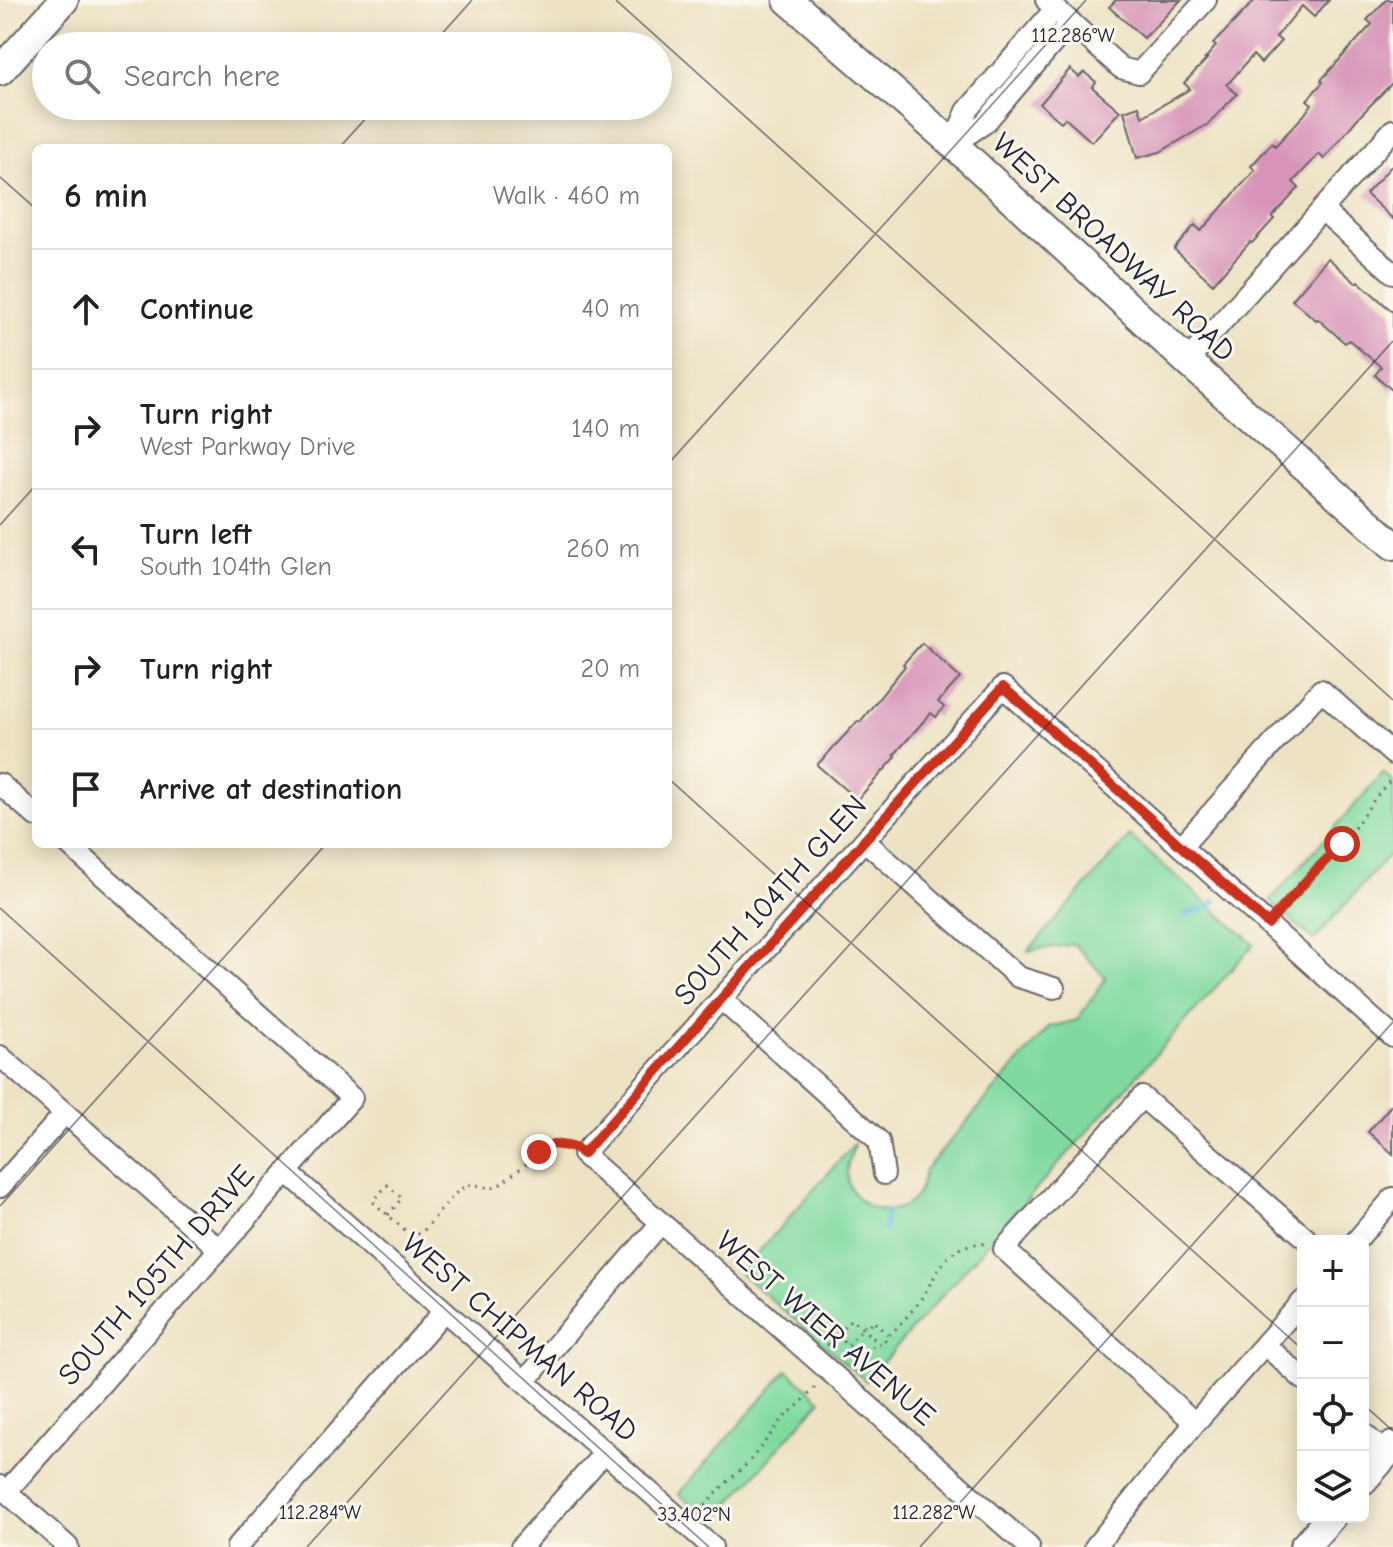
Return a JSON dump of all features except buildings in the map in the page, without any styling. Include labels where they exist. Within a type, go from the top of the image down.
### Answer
[{"type":"main road","points":[[35,32],[64,0]]},
{"type":"main road","name":"WEST BROADWAY ROAD","points":[[788,0],[953,144],[1187,361],[1393,545]]},
{"type":"main road","points":[[0,71],[32,36]]},
{"type":"main road","points":[[1369,1473],[1390,1450]]},
{"type":"main road","points":[[1304,1547],[1326,1523]]},
{"type":"street","points":[[953,144],[985,123],[1057,10],[1121,68],[1139,73],[1206,0]]},
{"type":"street","points":[[1187,361],[1393,130]]},
{"type":"street","points":[[1322,210],[1393,273]]},
{"type":"street","name":"SOUTH 104TH GLEN","points":[[583,1154],[1003,687],[1181,847]]},
{"type":"street","points":[[1393,754],[1321,690],[1181,847],[1393,1037]]},
{"type":"street","points":[[0,784],[32,812]]},
{"type":"street","points":[[865,841],[1018,977],[1054,988]]},
{"type":"street","name":"SOUTH 105TH DRIVE","points":[[3,1489],[352,1098],[72,848]]},
{"type":"street","points":[[721,999],[879,1141],[884,1174]]},
{"type":"street","points":[[0,1056],[219,1249]]},
{"type":"street","points":[[1195,1423],[1004,1249],[1142,1097],[1302,1235]]},
{"type":"street","points":[[0,1187],[65,1113]]},
{"type":"street","name":"WEST WIER AVENUE","points":[[583,1154],[1029,1547]]},
{"type":"street","name":"WEST CHIPMAN ROAD","points":[[287,1172],[712,1547]]},
{"type":"street","points":[[1361,1235],[1393,1198]]},
{"type":"street","points":[[525,1381],[661,1223]]},
{"type":"street","points":[[1095,1547],[1195,1423],[1298,1307]]},
{"type":"street","points":[[237,1547],[444,1311]]},
{"type":"street","points":[[1265,1345],[1297,1374]]},
{"type":"street","points":[[1369,1437],[1390,1450]]},
{"type":"street","points":[[521,1547],[605,1452]]},
{"type":"street","points":[[3,1489],[68,1547]]},
{"type":"path","points":[[1268,924],[1347,838],[1393,777]]},
{"type":"path","points":[[388,1215],[402,1198],[387,1185],[373,1202],[407,1232],[420,1234],[460,1189],[472,1185],[490,1189],[497,1187],[553,1144],[574,1147],[583,1154]]},
{"type":"path","points":[[688,1526],[749,1462],[784,1417],[801,1403],[823,1366],[836,1335],[851,1319],[881,1345],[916,1305],[949,1255],[970,1244],[992,1244],[1004,1249]]},
{"type":"path","points":[[848,1345],[865,1325],[868,1327],[873,1321],[889,1336]]},
{"type":"path","points":[[836,1335],[863,1358],[877,1342]]},
{"type":"green space","points":[[1383,773],[1393,782],[1393,850],[1314,940],[1270,901]]},
{"type":"green space","points":[[1130,836],[1254,944],[866,1381],[740,1273],[854,1144],[847,1170],[849,1185],[861,1201],[879,1210],[889,1210],[913,1200],[922,1184],[925,1170],[1049,1027],[1077,1020],[1106,978],[1074,944],[1028,951]]},
{"type":"green space","points":[[787,1370],[821,1400],[713,1523],[679,1494]]},
{"type":"waterway","points":[[1185,914],[1208,908],[1215,901]]},
{"type":"waterway","points":[[885,1230],[886,1211]]},
{"type":"route","points":[[539,1152],[553,1144],[574,1147],[583,1154],[1003,687],[1268,924],[1342,844]]}]
